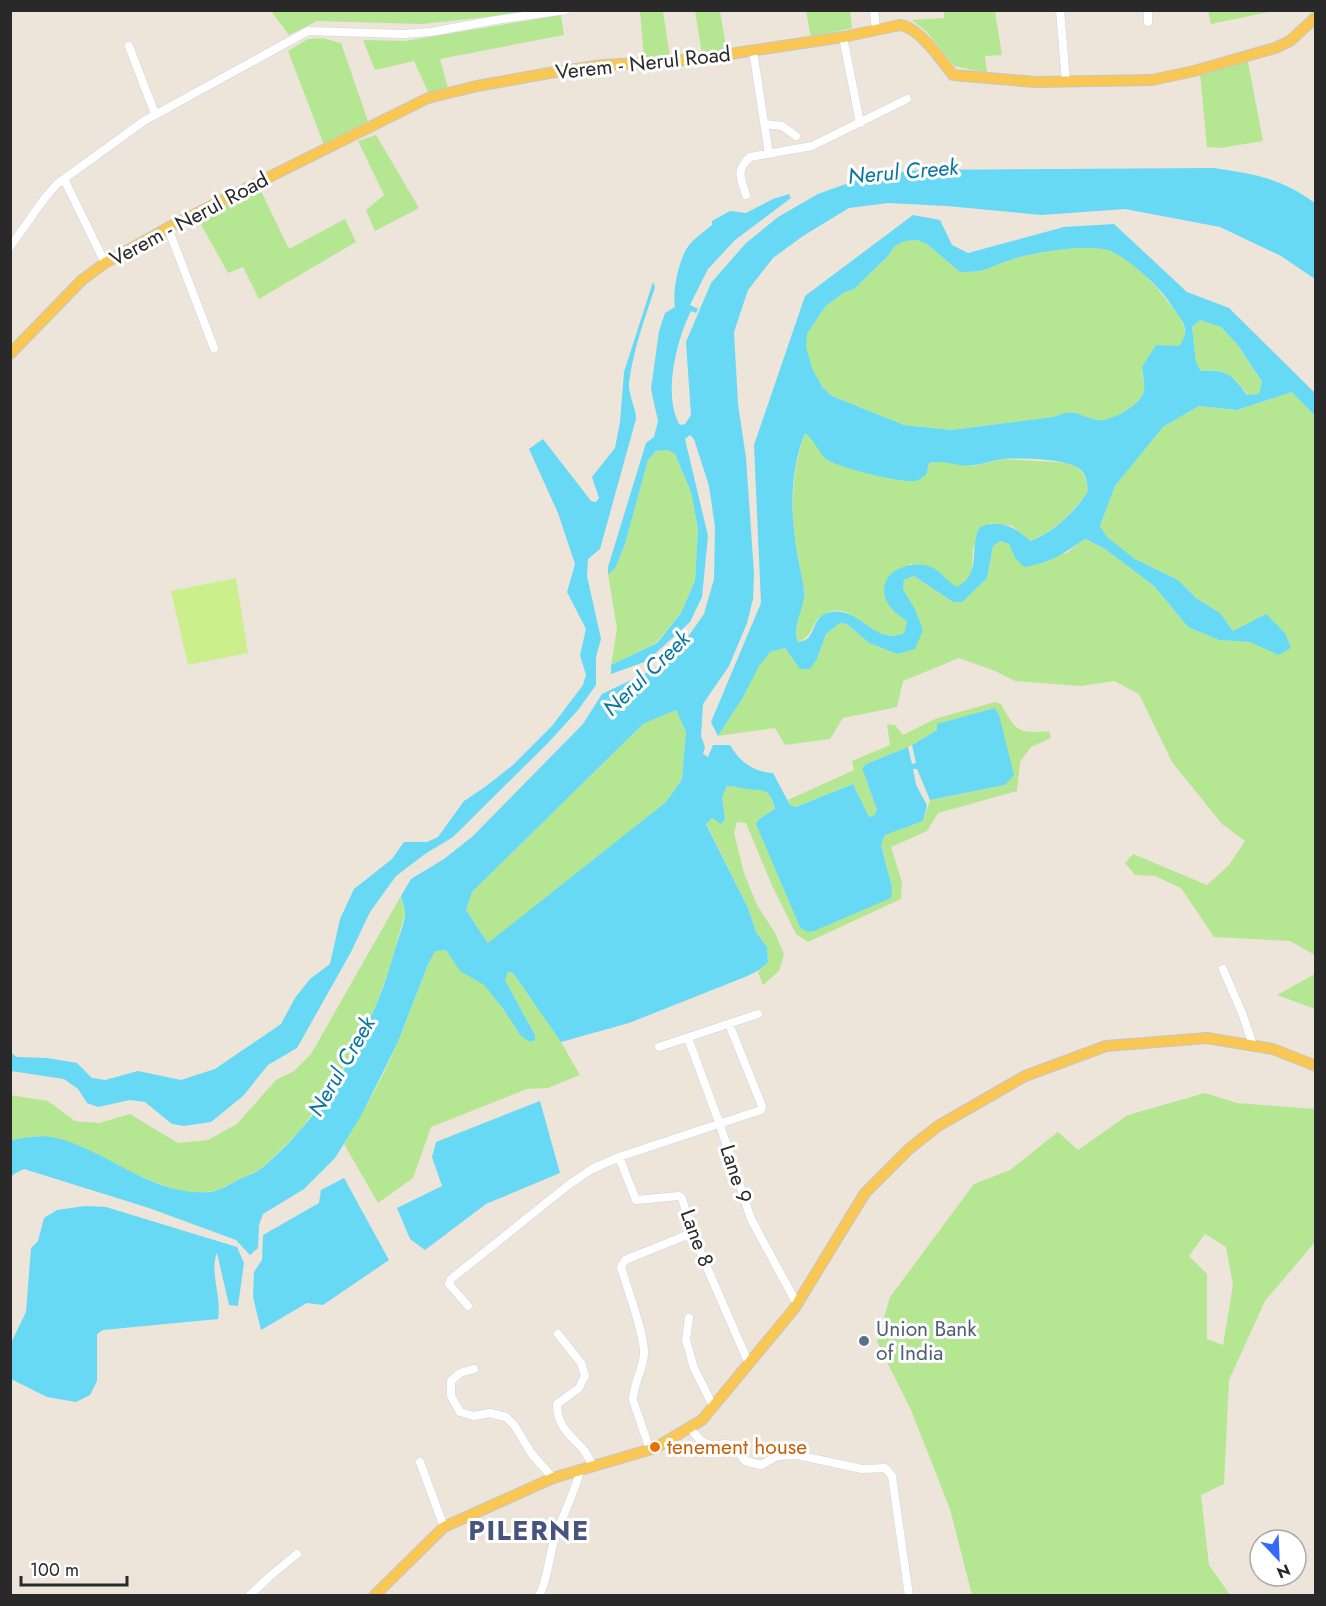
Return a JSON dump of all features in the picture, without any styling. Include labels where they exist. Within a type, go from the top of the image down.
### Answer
[{"type":"main road","name":"Verem - Nerul Road","points":[[10,354],[82,280],[105,263],[168,228],[428,98],[477,86],[555,72],[603,65],[675,62],[843,37],[900,25],[912,29],[953,75],[1035,82],[1152,80],[1194,71],[1275,48],[1290,41],[1316,17]]},
{"type":"main road","points":[[374,1596],[444,1527],[553,1478],[650,1450],[702,1420],[797,1304],[865,1193],[909,1149],[938,1126],[1025,1076],[1106,1046],[1207,1038],[1273,1049],[1316,1066]]},
{"type":"street","points":[[10,247],[44,199],[64,179],[144,121],[308,31],[403,34],[431,32],[566,10]]},
{"type":"street","points":[[874,10],[876,30]]},
{"type":"street","points":[[1060,10],[1066,82]]},
{"type":"street","points":[[1148,10],[1148,22]]},
{"type":"street","points":[[843,37],[860,123]]},
{"type":"street","points":[[129,46],[155,114]]},
{"type":"street","points":[[753,51],[769,154]]},
{"type":"street","points":[[746,195],[739,173],[743,163],[750,157],[812,146],[908,99]]},
{"type":"street","points":[[765,124],[782,126],[796,136]]},
{"type":"street","points":[[64,179],[105,263]]},
{"type":"street","points":[[168,228],[214,348]]},
{"type":"street","points":[[1223,969],[1253,1046]]},
{"type":"street","points":[[660,1047],[758,1014]]},
{"type":"street","points":[[468,1306],[449,1284],[451,1280],[570,1183],[592,1169],[619,1157],[759,1112],[762,1108],[729,1024]]},
{"type":"street","name":"Lane 9","points":[[688,1038],[720,1125],[750,1219],[797,1304]]},
{"type":"street","name":"Lane 8","points":[[619,1157],[634,1199],[637,1201],[679,1196],[682,1198],[692,1233],[748,1364]]},
{"type":"street","points":[[650,1450],[633,1400],[642,1365],[644,1345],[621,1267],[626,1260],[692,1233]]},
{"type":"street","points":[[690,1318],[686,1340],[694,1368],[714,1406]]},
{"type":"street","points":[[558,1334],[581,1363],[585,1376],[579,1388],[557,1404],[557,1413],[568,1435],[584,1451],[593,1466]]},
{"type":"street","points":[[474,1369],[460,1373],[451,1381],[451,1396],[460,1412],[474,1416],[490,1413],[506,1418],[515,1426],[531,1453],[553,1478]]},
{"type":"street","points":[[690,1428],[702,1442],[713,1445],[726,1443],[737,1449],[745,1461],[761,1464],[777,1456],[797,1455],[862,1468],[885,1468],[892,1476],[909,1596]]},
{"type":"street","points":[[420,1462],[444,1527]]},
{"type":"street","points":[[539,1596],[545,1586],[545,1573],[555,1536],[576,1486],[580,1470]]},
{"type":"street","points":[[249,1596],[297,1554]]},
{"type":"green space","points":[[1208,10],[1273,11],[1211,24]]},
{"type":"green space","points":[[271,11],[544,11],[422,24],[317,21],[289,35]]},
{"type":"green space","points":[[640,11],[663,11],[670,57],[644,57]]},
{"type":"green space","points":[[695,11],[720,11],[727,52],[702,54]]},
{"type":"green space","points":[[806,11],[850,11],[852,28],[811,37]]},
{"type":"green space","points":[[944,11],[995,11],[1002,55],[985,56],[987,73],[954,66],[927,32],[912,20],[944,18]]},
{"type":"green space","points":[[561,15],[564,35],[440,59],[448,88],[429,94],[414,61],[375,70],[363,40],[405,41]]},
{"type":"green space","points":[[322,38],[341,43],[369,124],[324,145],[288,51],[308,39]]},
{"type":"green space","points":[[1248,62],[1263,141],[1220,148],[1207,147],[1200,73]]},
{"type":"green space","points":[[376,135],[419,208],[375,231],[366,210],[384,195],[358,141]]},
{"type":"green space","points":[[260,189],[289,249],[345,219],[356,242],[259,299],[243,267],[228,273],[198,219]]},
{"type":"green space","points":[[917,240],[927,244],[961,272],[980,271],[1009,260],[1059,250],[1086,247],[1109,250],[1129,261],[1165,297],[1184,326],[1185,335],[1176,348],[1142,367],[1144,391],[1138,401],[1125,411],[1104,420],[1072,412],[1053,417],[951,430],[904,425],[832,396],[823,388],[812,368],[805,346],[807,334],[825,307],[843,293],[854,289],[888,256],[895,246],[905,241]]},
{"type":"green space","points":[[1200,320],[1221,327],[1237,344],[1262,383],[1259,394],[1248,395],[1234,378],[1223,372],[1202,371],[1196,363],[1192,327]]},
{"type":"green space","points":[[1292,392],[1315,416],[1315,955],[1290,941],[1214,937],[1181,888],[1155,876],[1135,875],[1125,863],[1133,854],[1207,885],[1229,865],[1245,841],[1222,824],[1172,762],[1139,694],[1114,681],[1081,686],[1015,681],[959,658],[903,681],[897,707],[843,718],[830,739],[785,745],[775,728],[718,736],[742,699],[758,666],[770,652],[785,648],[800,668],[817,659],[826,634],[840,623],[847,624],[869,643],[897,654],[915,609],[903,589],[904,580],[914,576],[953,602],[987,578],[993,546],[1000,541],[1009,544],[1015,558],[1067,553],[1084,539],[1105,549],[1154,586],[1188,627],[1219,640],[1250,642],[1278,655],[1233,631],[1220,613],[1196,598],[1178,580],[1135,559],[1107,537],[1100,526],[1115,486],[1163,427],[1199,406],[1237,410]]},
{"type":"green space","points":[[805,433],[814,440],[819,451],[973,466],[1003,459],[1072,463],[1084,475],[1088,491],[1062,521],[1046,533],[1029,541],[1012,526],[991,523],[973,548],[972,572],[967,582],[957,588],[931,567],[910,564],[890,607],[907,622],[904,633],[893,636],[882,634],[846,612],[836,610],[821,616],[808,636],[798,642],[796,630],[804,592],[794,532],[793,504],[797,461]]},
{"type":"green space","points":[[668,450],[675,454],[691,492],[698,529],[695,581],[681,613],[656,643],[611,665],[617,629],[608,574],[615,569],[625,544],[648,460],[656,451]]},
{"type":"green space","points":[[236,578],[248,653],[188,665],[171,591]]},
{"type":"green space","points":[[995,702],[1001,704],[1010,720],[1019,729],[1030,732],[1049,731],[1051,738],[1031,747],[1020,762],[1017,791],[938,813],[927,831],[891,847],[902,882],[901,899],[808,942],[796,934],[771,883],[746,823],[737,822],[734,833],[744,873],[757,905],[775,933],[784,954],[779,971],[763,985],[758,972],[768,962],[767,947],[756,932],[748,908],[706,823],[712,818],[725,819],[722,797],[727,786],[759,788],[769,793],[775,809],[759,819],[892,887],[881,844],[884,835],[923,821],[930,800],[1006,785],[937,730],[908,747],[866,764],[862,768],[877,810],[874,815],[868,817],[853,784],[796,807],[790,805],[788,800],[854,770],[852,761],[890,745],[887,724],[895,725],[903,735],[935,719]]},
{"type":"green space","points":[[676,710],[686,732],[682,779],[666,802],[489,944],[466,910],[472,892],[643,724]]},
{"type":"green space","points":[[401,896],[405,913],[390,967],[372,1016],[339,1076],[300,1131],[261,1169],[218,1190],[183,1192],[41,1136],[11,1140],[10,1095],[48,1101],[75,1121],[99,1123],[130,1114],[178,1143],[208,1140],[237,1124],[276,1080],[294,1071],[311,1054]]},
{"type":"green space","points":[[446,950],[484,985],[504,1010],[535,1035],[505,980],[508,972],[513,973],[561,1042],[580,1075],[548,1088],[527,1089],[431,1127],[413,1178],[378,1203],[344,1144],[392,1055],[435,951]]},
{"type":"green space","points":[[1315,974],[1315,1009],[1277,995]]},
{"type":"green space","points":[[1205,1093],[1237,1103],[1316,1109],[1315,1242],[1265,1301],[1229,1380],[1224,1484],[1201,1495],[1209,1565],[1230,1595],[972,1595],[950,1509],[911,1410],[877,1342],[890,1297],[974,1184],[1010,1170],[1058,1132],[1078,1150],[1128,1115]],"holes":[[[1205,1234],[1226,1247],[1233,1285],[1223,1345],[1207,1339],[1207,1274],[1189,1256]]]},
{"type":"water","name":"Nerul Creek","points":[[1214,168],[1267,178],[1315,203],[1315,279],[1281,256],[1220,227],[1125,209],[1041,215],[888,203],[849,208],[803,236],[773,258],[748,290],[734,332],[738,404],[746,458],[754,573],[753,599],[747,623],[729,666],[703,704],[701,736],[705,747],[703,754],[708,757],[713,745],[730,745],[748,765],[759,771],[773,773],[790,805],[796,807],[853,784],[869,817],[877,810],[862,768],[866,764],[908,747],[912,764],[916,763],[912,745],[937,730],[937,724],[995,708],[999,715],[1014,775],[1005,785],[930,800],[917,769],[913,769],[916,785],[927,805],[923,821],[885,835],[881,845],[892,887],[891,898],[810,932],[800,927],[756,824],[759,819],[775,809],[771,797],[763,791],[727,786],[722,797],[725,819],[721,824],[712,818],[706,824],[748,908],[756,932],[767,947],[768,962],[745,977],[629,1023],[561,1042],[513,973],[508,972],[505,980],[535,1035],[535,1040],[530,1042],[521,1036],[484,985],[460,971],[446,950],[435,951],[398,1042],[361,1116],[335,1158],[304,1189],[263,1214],[259,1225],[258,1248],[250,1255],[236,1240],[149,1208],[24,1169],[11,1177],[11,1140],[45,1136],[75,1144],[149,1180],[169,1187],[188,1192],[209,1192],[224,1188],[260,1170],[306,1124],[343,1070],[373,1012],[402,928],[405,912],[401,896],[411,879],[444,859],[473,836],[583,724],[602,694],[654,669],[685,641],[704,614],[714,579],[715,527],[709,486],[694,439],[690,435],[685,439],[708,536],[702,597],[690,622],[647,661],[611,674],[611,665],[657,643],[681,613],[695,581],[698,529],[691,492],[675,454],[668,450],[656,451],[648,460],[625,544],[615,569],[608,574],[608,567],[646,443],[654,437],[658,421],[651,389],[659,331],[665,313],[675,307],[677,274],[686,250],[712,225],[712,221],[730,211],[746,213],[773,199],[789,194],[791,198],[735,240],[708,269],[690,305],[698,309],[696,313],[691,311],[681,337],[672,384],[672,399],[680,425],[685,424],[691,415],[686,342],[711,283],[746,243],[778,217],[818,194],[865,177],[918,170]],"holes":[[[676,710],[686,732],[682,779],[666,802],[488,943],[466,910],[472,892],[643,724]]]},
{"type":"water","points":[[913,215],[940,220],[952,245],[968,253],[1064,227],[1114,224],[1187,292],[1229,308],[1315,393],[1315,416],[1292,392],[1237,410],[1199,406],[1163,427],[1115,486],[1100,526],[1107,537],[1135,559],[1178,580],[1196,598],[1220,613],[1233,631],[1266,614],[1285,633],[1291,648],[1278,655],[1250,642],[1219,640],[1188,627],[1154,586],[1105,549],[1085,539],[1056,557],[1024,567],[1015,558],[1009,544],[1000,541],[993,546],[987,578],[962,602],[953,602],[914,576],[904,580],[903,589],[915,609],[923,630],[915,649],[897,654],[869,643],[847,624],[840,623],[826,634],[817,659],[810,669],[800,669],[785,648],[770,652],[759,666],[742,699],[718,736],[711,722],[761,603],[754,445],[805,296]],"holes":[[[917,240],[927,244],[960,272],[980,271],[1042,252],[1071,248],[1108,250],[1133,265],[1165,296],[1184,324],[1185,334],[1179,346],[1156,345],[1142,367],[1144,385],[1142,396],[1125,411],[1104,420],[1072,412],[1053,417],[951,430],[904,425],[832,396],[823,388],[812,368],[806,346],[807,334],[825,307],[843,293],[854,289],[888,256],[895,246],[905,241]],[[1200,320],[1221,327],[1237,344],[1262,382],[1259,394],[1247,395],[1233,378],[1223,372],[1201,371],[1196,362],[1192,327]],[[805,433],[823,456],[832,462],[869,474],[907,481],[916,481],[926,475],[929,463],[935,462],[969,466],[1003,459],[1055,461],[1075,466],[1081,470],[1086,477],[1088,491],[1063,521],[1047,533],[1030,541],[1019,532],[1001,524],[980,527],[975,544],[973,568],[965,581],[957,587],[935,569],[923,565],[906,566],[891,574],[886,580],[885,597],[891,608],[907,622],[904,633],[893,636],[884,634],[851,615],[831,612],[825,613],[818,619],[807,639],[798,642],[796,631],[804,593],[792,507],[794,477]]]},
{"type":"water","points":[[653,282],[655,287],[636,346],[629,383],[636,419],[600,549],[588,559],[587,576],[601,639],[596,657],[596,685],[578,710],[453,837],[396,876],[370,912],[351,952],[297,1048],[268,1065],[243,1096],[211,1122],[184,1126],[172,1124],[145,1102],[130,1100],[98,1107],[87,1103],[78,1089],[64,1079],[11,1071],[11,1053],[17,1057],[47,1058],[77,1063],[92,1078],[105,1080],[138,1071],[181,1080],[215,1069],[281,1024],[295,998],[310,979],[330,964],[340,919],[354,889],[392,859],[404,842],[427,842],[438,837],[464,801],[513,765],[552,726],[583,685],[586,675],[580,655],[586,629],[567,592],[575,564],[558,513],[529,449],[543,439],[591,501],[596,502],[599,498],[592,477],[615,448],[620,422],[624,372]]},
{"type":"water","points":[[540,1101],[560,1173],[486,1204],[425,1250],[410,1239],[397,1208],[442,1186],[432,1157],[436,1142]]},
{"type":"water","points":[[344,1178],[389,1260],[323,1305],[307,1303],[261,1330],[253,1297],[254,1272],[262,1260],[263,1235],[319,1203],[321,1190]]},
{"type":"water","points":[[85,1206],[106,1207],[237,1247],[244,1263],[238,1306],[229,1305],[217,1253],[214,1268],[218,1319],[103,1330],[97,1334],[97,1381],[90,1395],[76,1402],[47,1397],[11,1379],[11,1343],[26,1312],[31,1248],[38,1241],[44,1218],[57,1210]]},
{"type":"place","name":"Union Bank of India","points":[[864,1341]]},
{"type":"place","name":"tenement house","points":[[655,1447]]},
{"type":"district","name":"PILERNE","points":[[529,1531]]}]
